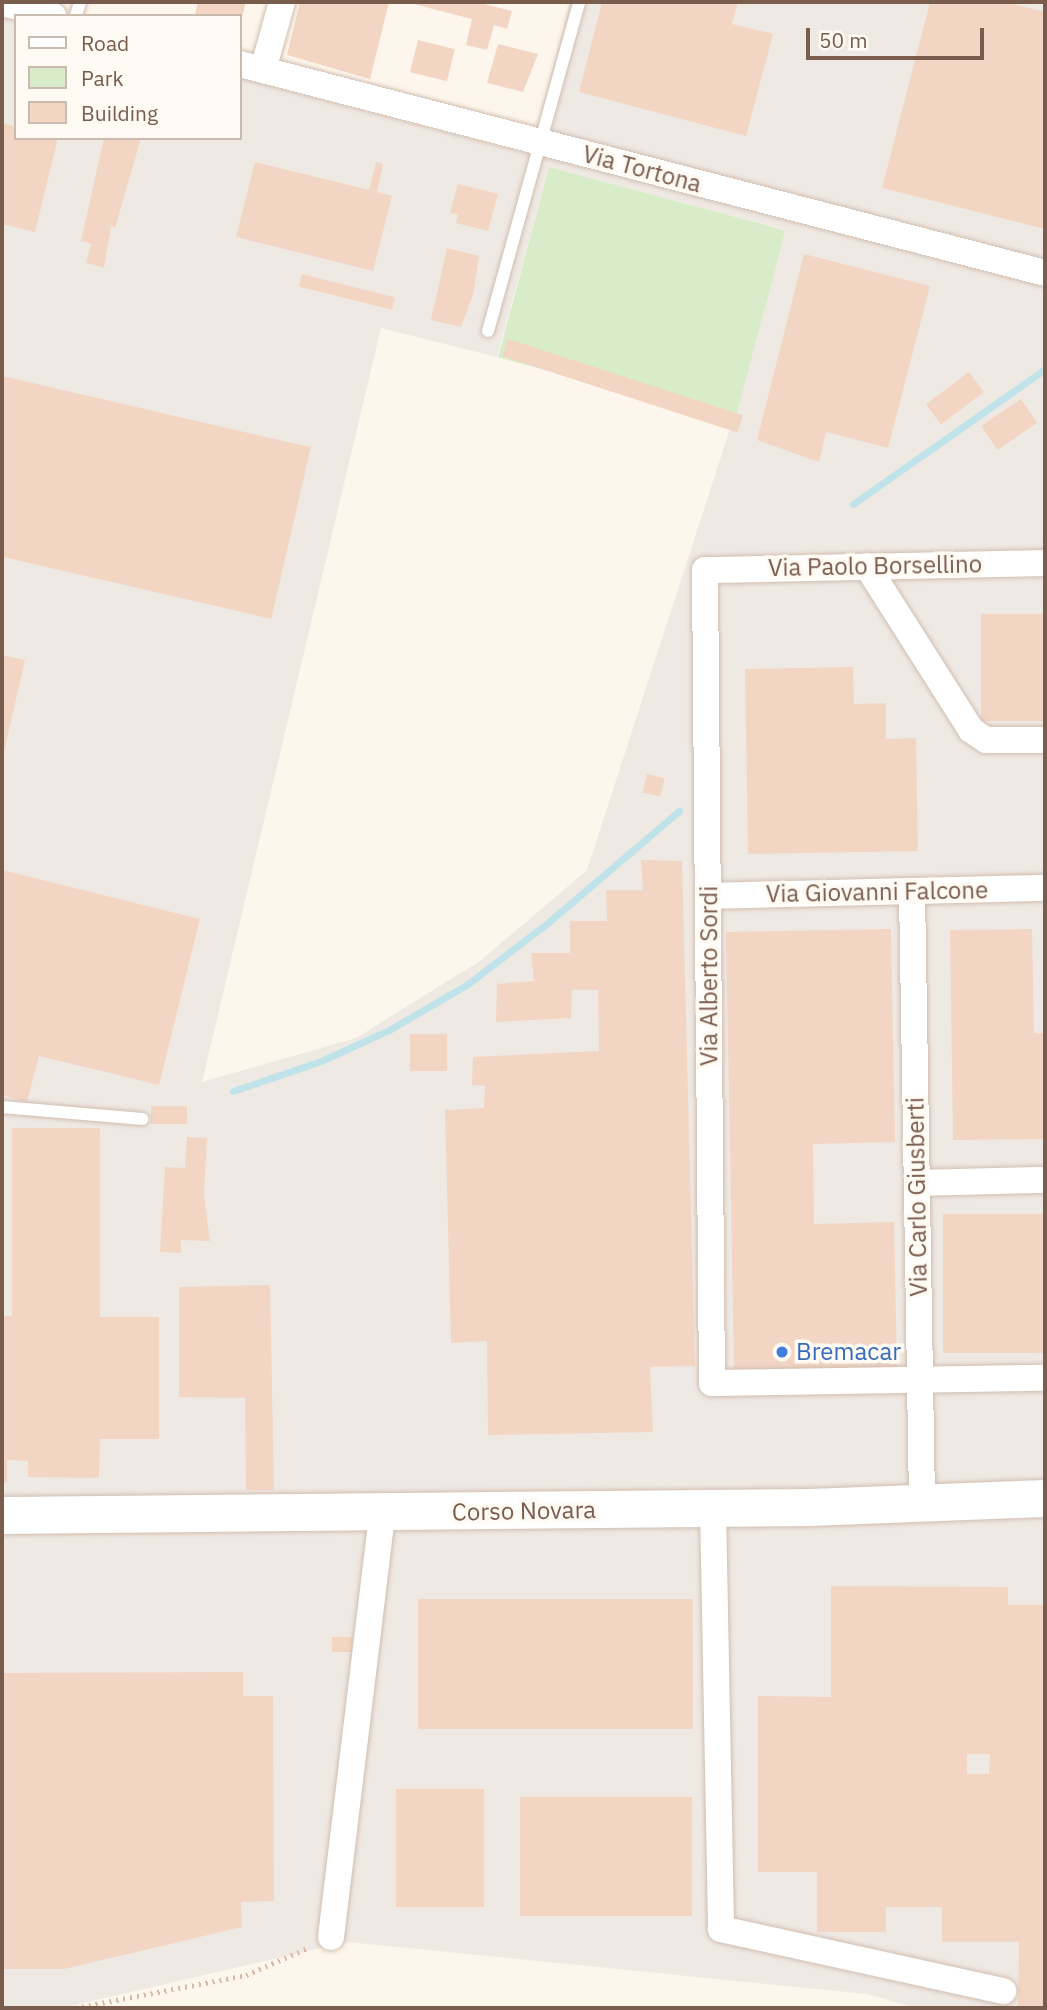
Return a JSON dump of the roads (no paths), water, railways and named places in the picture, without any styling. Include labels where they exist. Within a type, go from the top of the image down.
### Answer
[{"type":"main road","name":"Corso Novara","points":[[2,1515],[713,1508],[1045,1498]]},
{"type":"street","points":[[251,67],[282,2]]},
{"type":"street","points":[[2,3],[45,14]]},
{"type":"street","name":"Via Tortona","points":[[251,67],[1045,273]]},
{"type":"street","name":"Via Paolo Borsellino","points":[[705,570],[1045,563]]},
{"type":"street","points":[[867,566],[971,730],[986,740],[1045,740]]},
{"type":"street","name":"Via Alberto Sordi","points":[[705,570],[712,1382],[919,1379]]},
{"type":"street","name":"Via Giovanni Falcone","points":[[708,896],[1045,888]]},
{"type":"street","name":"Via Carlo Giusberti","points":[[912,891],[922,1503]]},
{"type":"street","points":[[918,1182],[1045,1180]]},
{"type":"street","points":[[919,1379],[1045,1378]]},
{"type":"street","points":[[713,1508],[721,1929],[1003,1991]]},
{"type":"street","points":[[331,1937],[382,1513]]},
{"type":"lane","points":[[488,331],[579,2]]},
{"type":"lane","points":[[2,1107],[142,1119]]},
{"type":"waterway","points":[[853,504],[1045,369]]},
{"type":"waterway","points":[[233,1091],[321,1061],[389,1030],[468,984],[550,921],[679,811]]},
{"type":"place","name":"Bremacar","points":[[782,1352]]}]
